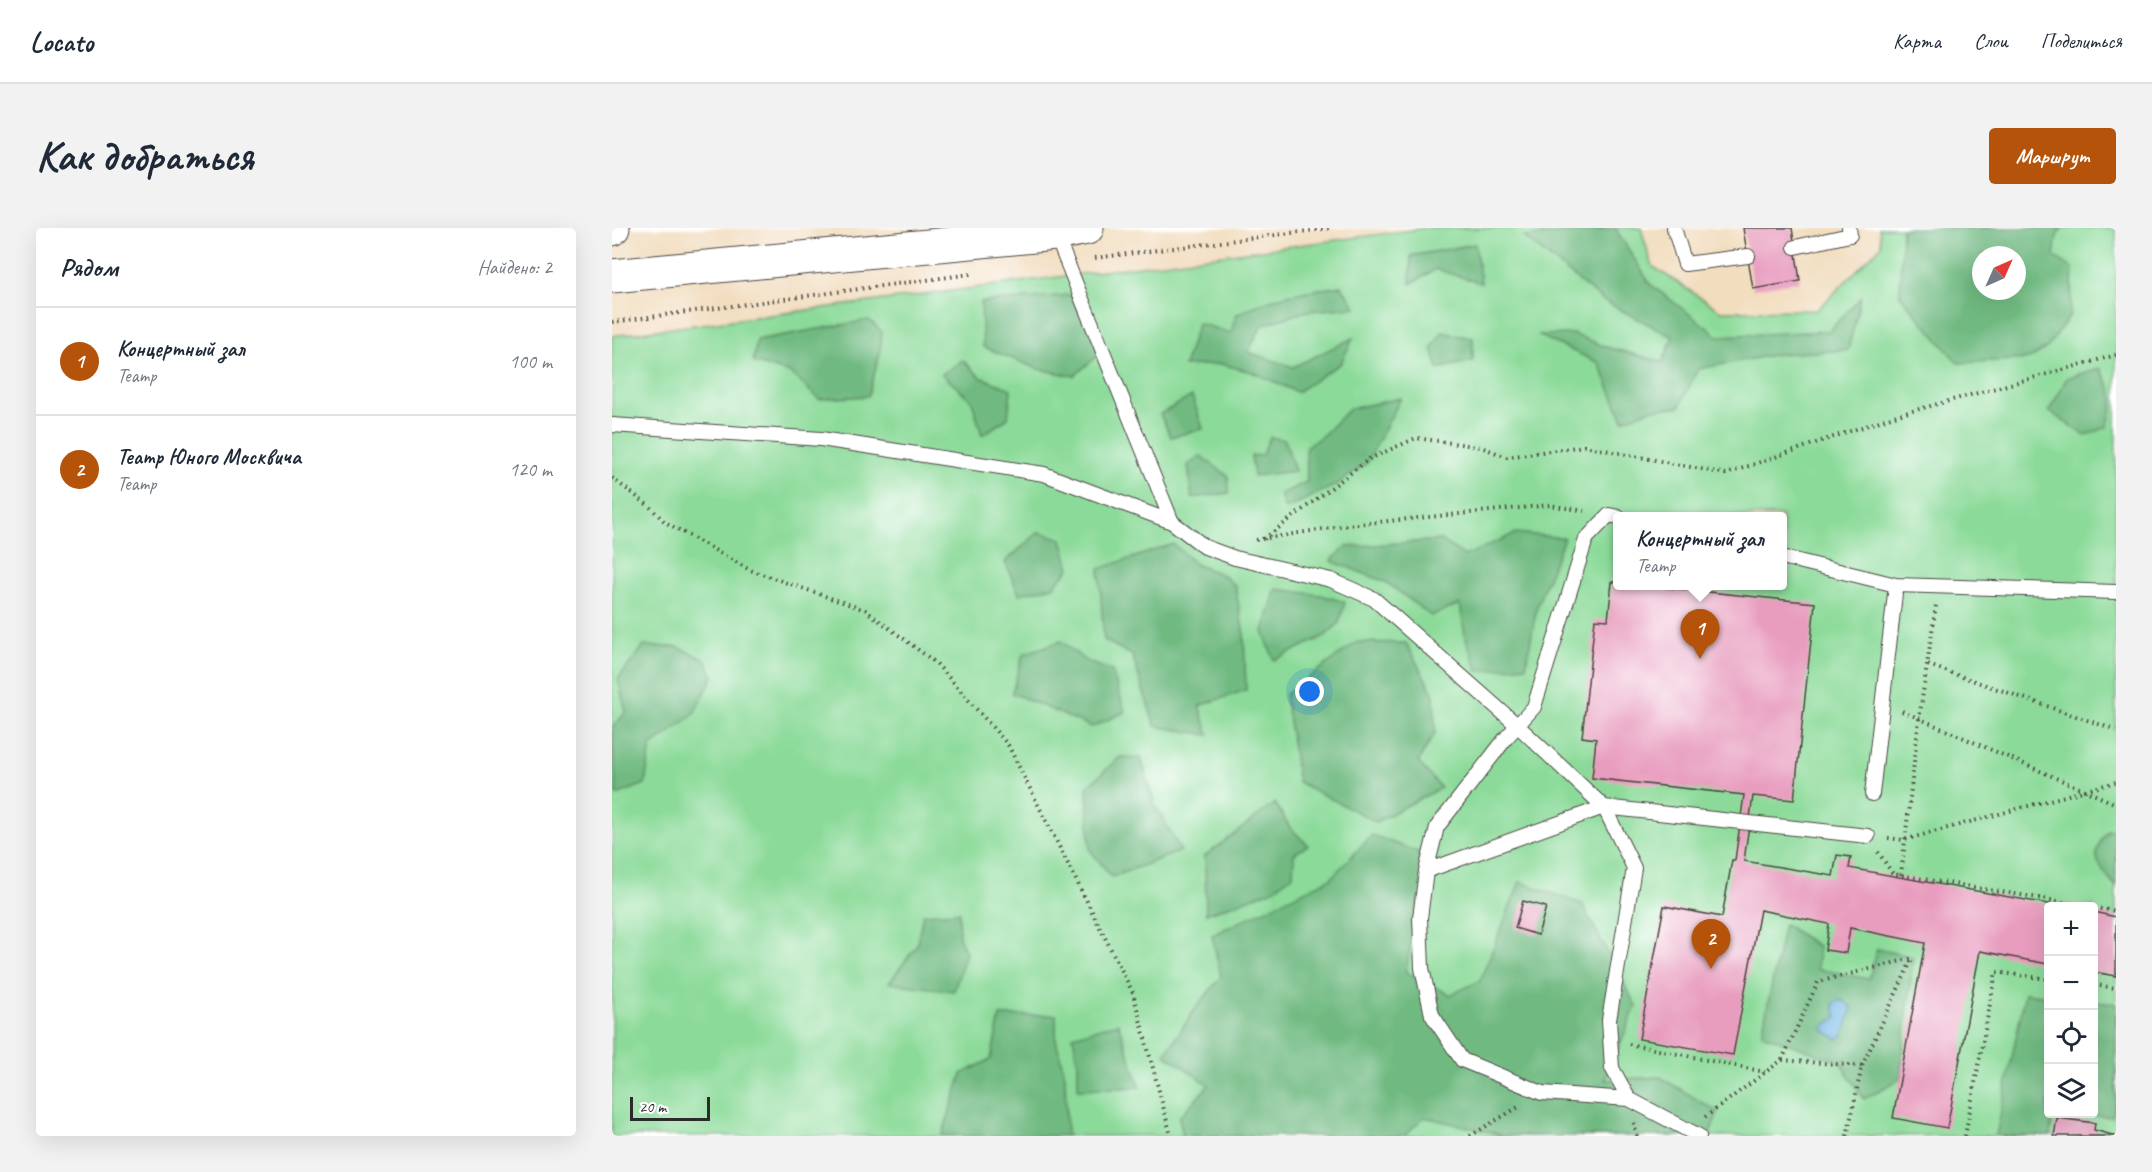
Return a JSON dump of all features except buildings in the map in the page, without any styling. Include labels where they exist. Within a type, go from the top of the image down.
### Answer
[{"type":"main road","points":[[612,276],[1055,241],[1088,228]]},
{"type":"lane","points":[[1674,228],[1684,264],[1748,256]]},
{"type":"lane","points":[[1795,247],[1850,235],[1849,228]]},
{"type":"lane","points":[[1055,241],[1172,522]]},
{"type":"lane","points":[[612,425],[821,439],[1044,474],[1172,522],[1205,547],[1235,558],[1331,580],[1374,599],[1518,726],[1604,807],[1634,868],[1609,1020],[1612,1068],[1629,1099]]},
{"type":"lane","points":[[1613,516],[1586,539],[1534,707],[1506,738],[1437,827],[1426,871],[1420,918],[1422,958],[1432,1015],[1461,1060],[1542,1093],[1629,1099],[1693,1133]]},
{"type":"lane","points":[[1787,558],[1896,585],[2116,592]]},
{"type":"lane","points":[[1872,794],[1896,585]]},
{"type":"lane","points":[[1426,871],[1604,807],[1868,836]]},
{"type":"path","points":[[1055,241],[1331,228]]},
{"type":"path","points":[[612,322],[974,274]]},
{"type":"path","points":[[1264,539],[1369,459],[1416,438],[1481,447],[1507,457],[1584,446],[1726,474],[1894,417],[2116,355]]},
{"type":"path","points":[[612,478],[665,522],[750,570],[864,610],[936,663],[1008,745],[1133,993],[1171,1136]]},
{"type":"path","points":[[1252,541],[1348,525],[1550,504],[1613,516]]},
{"type":"path","points":[[1901,875],[1919,719],[1936,615]]},
{"type":"path","points":[[1928,665],[2116,730]]},
{"type":"path","points":[[1906,713],[2116,804]]},
{"type":"path","points":[[1868,836],[1904,840],[2116,782]]},
{"type":"path","points":[[1868,836],[1893,874],[2062,902]]},
{"type":"path","points":[[2098,909],[2116,911]]},
{"type":"path","points":[[1693,1133],[1782,1060],[1818,982],[1914,957],[1862,1066],[1847,1136]]},
{"type":"path","points":[[1965,1136],[1996,972],[2044,978]]},
{"type":"path","points":[[2098,986],[2116,988]]},
{"type":"path","points":[[1610,1040],[1766,1072]]},
{"type":"path","points":[[1782,1060],[1862,1066]]},
{"type":"path","points":[[1470,1136],[1542,1093]]},
{"type":"green space","points":[[1427,228],[1641,228],[1652,266],[1721,311],[1817,310],[1881,246],[1879,228],[2116,228],[2116,1136],[612,1136],[612,336]]},
{"type":"green space","points":[[1615,228],[1650,284],[1718,336],[1829,331],[1861,297],[1848,350],[1778,354],[1698,369],[1679,407],[1653,409],[1623,420],[1599,363],[1538,335],[1573,334],[1606,347],[1663,362],[1673,337],[1604,301],[1524,237]]},
{"type":"green space","points":[[1902,228],[2062,228],[2057,235],[2054,256],[2073,269],[2070,315],[2048,347],[2029,359],[1958,363],[1900,295]]},
{"type":"green space","points":[[1475,244],[1481,283],[1436,269],[1410,284],[1411,256]]},
{"type":"green space","points":[[1341,286],[1356,307],[1307,311],[1262,325],[1248,352],[1293,367],[1353,338],[1341,363],[1297,392],[1252,372],[1221,364],[1184,366],[1198,323],[1231,333],[1236,315],[1261,303],[1287,295]]},
{"type":"green space","points":[[1070,295],[1102,352],[1074,376],[1038,369],[983,347],[981,302]]},
{"type":"green space","points":[[869,320],[882,332],[880,353],[868,396],[819,399],[790,373],[753,362],[757,340]]},
{"type":"green space","points":[[1442,332],[1473,338],[1473,361],[1438,369],[1432,348]]},
{"type":"green space","points":[[963,360],[980,377],[1011,389],[1008,418],[982,435],[972,401],[942,374]]},
{"type":"green space","points":[[2100,368],[2111,390],[2112,409],[2107,427],[2085,436],[2049,411],[2067,378]]},
{"type":"green space","points":[[1192,396],[1203,429],[1171,437],[1160,414]]},
{"type":"green space","points":[[1401,398],[1367,463],[1336,485],[1285,509],[1280,494],[1307,482],[1306,447],[1322,436],[1349,409]]},
{"type":"green space","points":[[1270,437],[1285,440],[1295,471],[1254,476],[1251,456],[1262,455]]},
{"type":"green space","points":[[1201,456],[1228,476],[1229,493],[1192,498],[1188,465]]},
{"type":"green space","points":[[1039,532],[1062,539],[1070,568],[1053,587],[1019,594],[1005,562]]},
{"type":"green space","points":[[1516,533],[1564,538],[1537,606],[1526,666],[1478,671],[1465,636],[1460,604],[1431,616],[1386,582],[1331,561],[1346,547],[1441,540],[1465,556]]},
{"type":"green space","points":[[1173,544],[1197,565],[1223,575],[1235,586],[1244,634],[1246,690],[1199,706],[1209,735],[1155,726],[1132,655],[1104,640],[1099,569]]},
{"type":"green space","points":[[1276,589],[1321,595],[1345,602],[1339,623],[1325,636],[1274,660],[1263,631]]},
{"type":"green space","points":[[1061,641],[1086,661],[1112,671],[1125,712],[1092,727],[1012,693],[1023,654]]},
{"type":"green space","points":[[1357,642],[1406,643],[1434,695],[1435,733],[1418,762],[1441,788],[1376,822],[1298,782],[1285,695]]},
{"type":"green space","points":[[644,646],[678,647],[706,660],[713,677],[693,715],[651,746],[645,784],[617,795],[612,728],[626,712],[618,679]]},
{"type":"green space","points":[[1120,757],[1141,758],[1154,803],[1181,851],[1112,877],[1090,850],[1087,787]]},
{"type":"green space","points":[[1275,803],[1290,828],[1308,845],[1294,854],[1293,875],[1271,891],[1206,914],[1205,856]]},
{"type":"green space","points":[[2108,830],[2116,831],[2116,887],[2097,859],[2098,846]]},
{"type":"green space","points":[[1372,835],[1426,855],[1406,972],[1450,995],[1480,981],[1520,882],[1582,904],[1636,1006],[1605,1080],[1660,1077],[1718,1112],[1709,1136],[1498,1136],[1499,1134],[1424,1117],[1404,1136],[1183,1136],[1179,1117],[1209,1085],[1165,1054],[1196,1008],[1221,977],[1212,935],[1330,879]]},
{"type":"green space","points":[[959,912],[959,937],[966,953],[954,991],[889,983],[917,945],[923,914]]},
{"type":"green space","points":[[1784,924],[1819,947],[1817,969],[1869,979],[1877,949],[1913,957],[1900,1079],[1864,1099],[1840,1062],[1762,1034]]},
{"type":"green space","points":[[2025,993],[2044,995],[2044,1118],[2052,1118],[2050,1136],[1996,1136]]},
{"type":"green space","points":[[2098,1002],[2116,1004],[2116,1102],[2112,1117],[2098,1116]]},
{"type":"green space","points":[[1056,1015],[1056,1040],[1065,1076],[1067,1136],[942,1136],[962,1074],[991,1059],[1000,1016]]},
{"type":"green space","points":[[1118,1023],[1140,1087],[1078,1089],[1078,1064],[1073,1036]]},
{"type":"water","points":[[1838,1000],[1846,1002],[1852,1008],[1843,1035],[1837,1039],[1823,1030],[1826,1024],[1837,1018],[1833,1004]]},
{"type":"place","name":"Концертный зал","points":[[1700,659]]},
{"type":"place","name":"Театр Юного Москвича","points":[[1711,969]]}]
